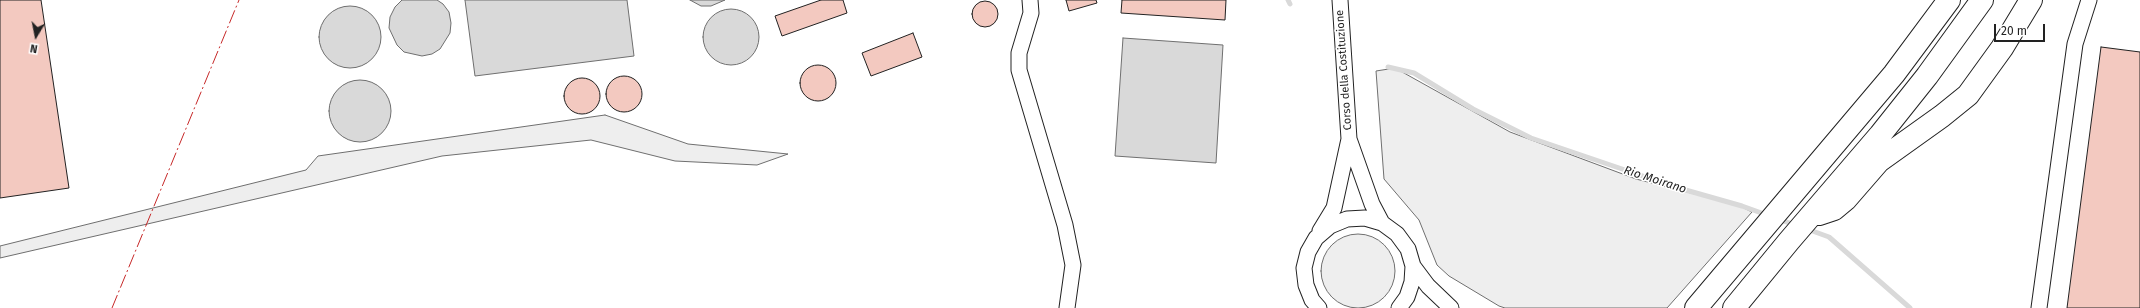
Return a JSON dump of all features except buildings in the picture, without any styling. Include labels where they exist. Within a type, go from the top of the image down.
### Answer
[{"type":"main road","points":[[1696,308],[1894,74],[1949,0]]},
{"type":"main road","points":[[1734,308],[1810,216],[1880,135],[1927,76],[1982,0]]},
{"type":"main road","points":[[1810,216],[1834,209],[1846,199],[1879,161],[1942,116],[1968,95],[2002,48],[2031,0]]},
{"type":"street","points":[[1030,0],[1031,13],[1019,53],[1019,70],[1065,225],[1073,266],[1067,308]]},
{"type":"street","name":"Corso della Costituzione","points":[[1340,0],[1349,140]]},
{"type":"street","points":[[2039,308],[2075,44],[2089,0]]},
{"type":"street","points":[[1349,140],[1372,204],[1382,223]]},
{"type":"street","points":[[1319,308],[1312,300],[1306,285],[1304,268],[1308,252],[1334,208],[1349,140]]},
{"type":"street","points":[[1316,238],[1330,226],[1347,219],[1365,218],[1382,223],[1397,234],[1408,249],[1413,266],[1412,282],[1407,297],[1399,308]]},
{"type":"street","points":[[1413,266],[1428,286],[1451,308]]},
{"type":"shaded area","points":[[402,0],[437,0],[443,4],[449,12],[451,23],[450,33],[440,49],[432,54],[422,56],[404,52],[397,45],[389,28],[390,17],[395,7]]},
{"type":"shaded area","points":[[465,0],[627,0],[634,56],[475,76]]},
{"type":"shaded area","points":[[690,0],[725,0],[711,6],[701,6]]},
{"type":"shaded area","points":[[350,6],[367,11],[372,15],[376,20],[381,37],[376,54],[372,59],[367,63],[350,68],[333,63],[328,59],[324,54],[319,37],[324,20],[328,15],[333,11]]},
{"type":"shaded area","points":[[726,9],[736,9],[751,17],[757,26],[759,37],[757,48],[751,57],[736,65],[726,65],[715,60],[708,53],[703,42],[703,32],[708,21],[715,14]]},
{"type":"shaded area","points":[[1123,38],[1223,45],[1216,163],[1115,156]]},
{"type":"shaded area","points":[[1395,68],[1510,132],[1636,179],[1738,205],[1752,212],[1667,308],[1505,308],[1499,306],[1449,276],[1437,265],[1419,220],[1384,179],[1376,71]]},
{"type":"shaded area","points":[[360,80],[377,85],[382,89],[386,94],[391,111],[386,128],[382,133],[377,137],[360,142],[343,137],[338,133],[334,128],[329,111],[334,94],[338,89],[343,85]]},
{"type":"shaded area","points":[[605,115],[688,144],[788,154],[757,165],[675,161],[591,140],[442,156],[0,258],[0,246],[306,170],[318,156]]},
{"type":"shaded area","points":[[1358,234],[1372,237],[1384,245],[1392,257],[1395,271],[1392,285],[1384,297],[1372,305],[1358,308],[1344,305],[1332,297],[1324,285],[1321,271],[1324,257],[1332,245],[1344,237]]},
{"type":"waterway","name":"Rio Moirano","points":[[1288,0],[1290,4]]},
{"type":"waterway","name":"Rio Moirano","points":[[1388,67],[1414,73],[1473,109],[1531,138],[1675,187],[1742,206],[1767,215]]},
{"type":"waterway","name":"Rio Moirano","points":[[1778,219],[1795,225]]},
{"type":"waterway","name":"Rio Moirano","points":[[1807,229],[1829,237],[1910,308]]},
{"type":"power","points":[[112,308],[239,0]]}]
